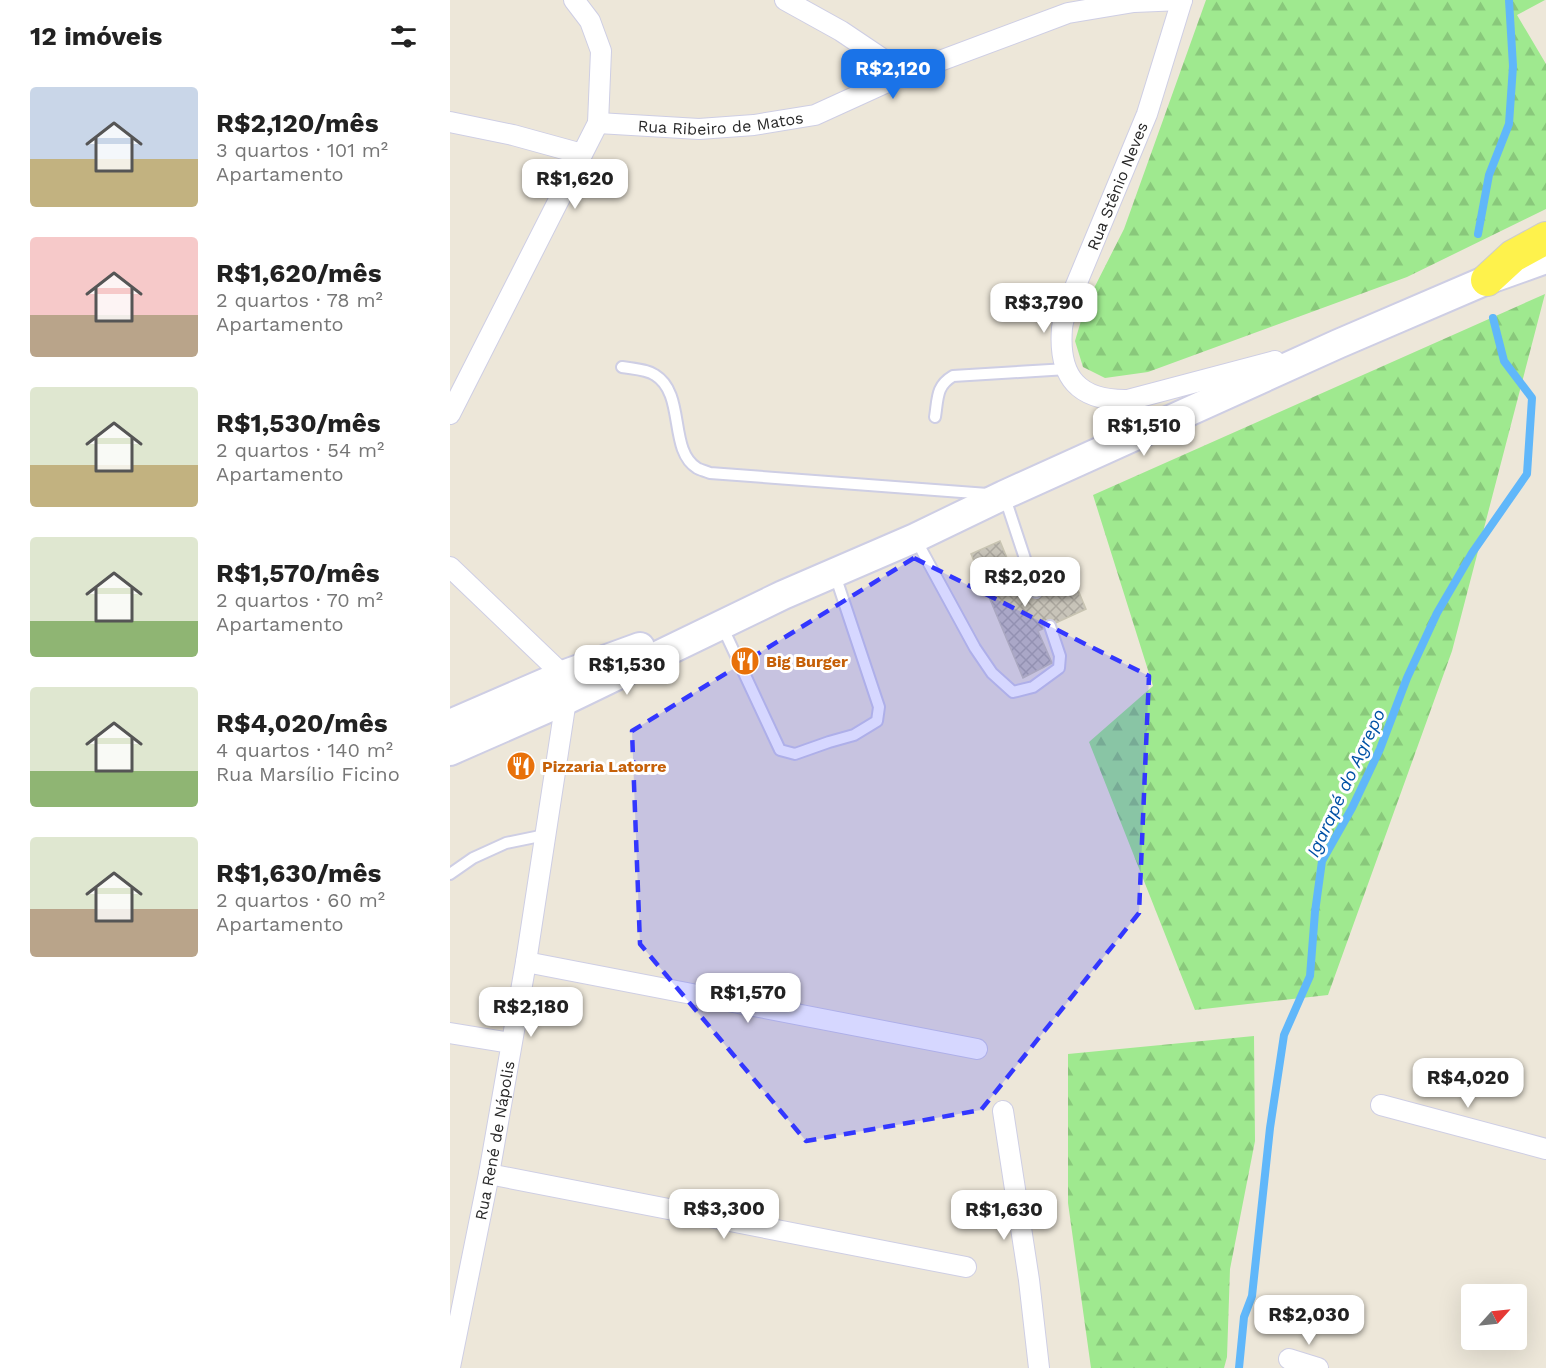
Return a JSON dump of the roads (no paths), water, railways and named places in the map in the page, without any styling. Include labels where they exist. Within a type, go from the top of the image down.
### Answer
[{"type":"main road","points":[[1487,280],[1513,256],[1546,238]]},
{"type":"main road","points":[[450,751],[564,687],[915,538],[1004,495],[1338,344],[1487,280],[1546,259]]},
{"type":"main road","points":[[450,724],[564,687],[722,625],[783,595]]},
{"type":"street","points":[[450,414],[598,123],[601,51],[590,21],[574,0]]},
{"type":"street","points":[[785,0],[841,31],[905,74]]},
{"type":"street","name":"Rua Ribeiro de Matos","points":[[598,123],[699,129],[754,125],[815,115],[905,74],[1068,7],[1182,0]]},
{"type":"street","name":"Rua Stênio Neves","points":[[1067,369],[1064,363],[1062,327],[1071,297],[1147,114],[1182,0]]},
{"type":"street","points":[[450,122],[513,135],[582,154]]},
{"type":"street","points":[[1067,369],[1075,383],[1089,395],[1107,400],[1128,400],[1338,344]]},
{"type":"street","points":[[450,567],[564,687]]},
{"type":"street","name":"Rua René de Nápolis","points":[[450,1367],[489,1174],[510,1043],[526,962],[564,687]]},
{"type":"street","points":[[526,962],[977,1049]]},
{"type":"street","points":[[450,1033],[510,1043]]},
{"type":"street","points":[[1381,1105],[1546,1149]]},
{"type":"street","points":[[1003,1111],[1029,1280],[1039,1368]]},
{"type":"street","points":[[489,1174],[966,1267]]},
{"type":"street","points":[[1289,1359],[1318,1368]]},
{"type":"lane","points":[[622,367],[656,375],[665,385],[672,398],[683,449],[688,460],[696,468],[710,473],[1004,495],[1036,592]]},
{"type":"lane","points":[[935,417],[940,388],[953,376],[1067,369]]},
{"type":"lane","points":[[915,538],[975,648],[992,673],[1013,692],[1033,687],[1059,668],[1060,656],[1050,626]]},
{"type":"lane","points":[[722,625],[780,750],[795,754],[854,735],[877,721],[879,707],[834,572]]},
{"type":"lane","points":[[450,874],[473,858],[506,843],[545,835]]},
{"type":"waterway","name":"Igarapé do Agrepo","points":[[1478,234],[1489,175],[1509,124],[1513,66],[1509,0]]},
{"type":"waterway","name":"Igarapé do Agrepo","points":[[1239,1368],[1244,1317],[1252,1296],[1270,1128],[1284,1035],[1310,976],[1322,861],[1352,808],[1380,749],[1407,678],[1437,613],[1472,553],[1527,474],[1532,398],[1504,361],[1493,318]]},
{"type":"place","name":"Big Burger","points":[[745,661]]},
{"type":"place","name":"Pizzaria Latorre","points":[[521,766]]}]
